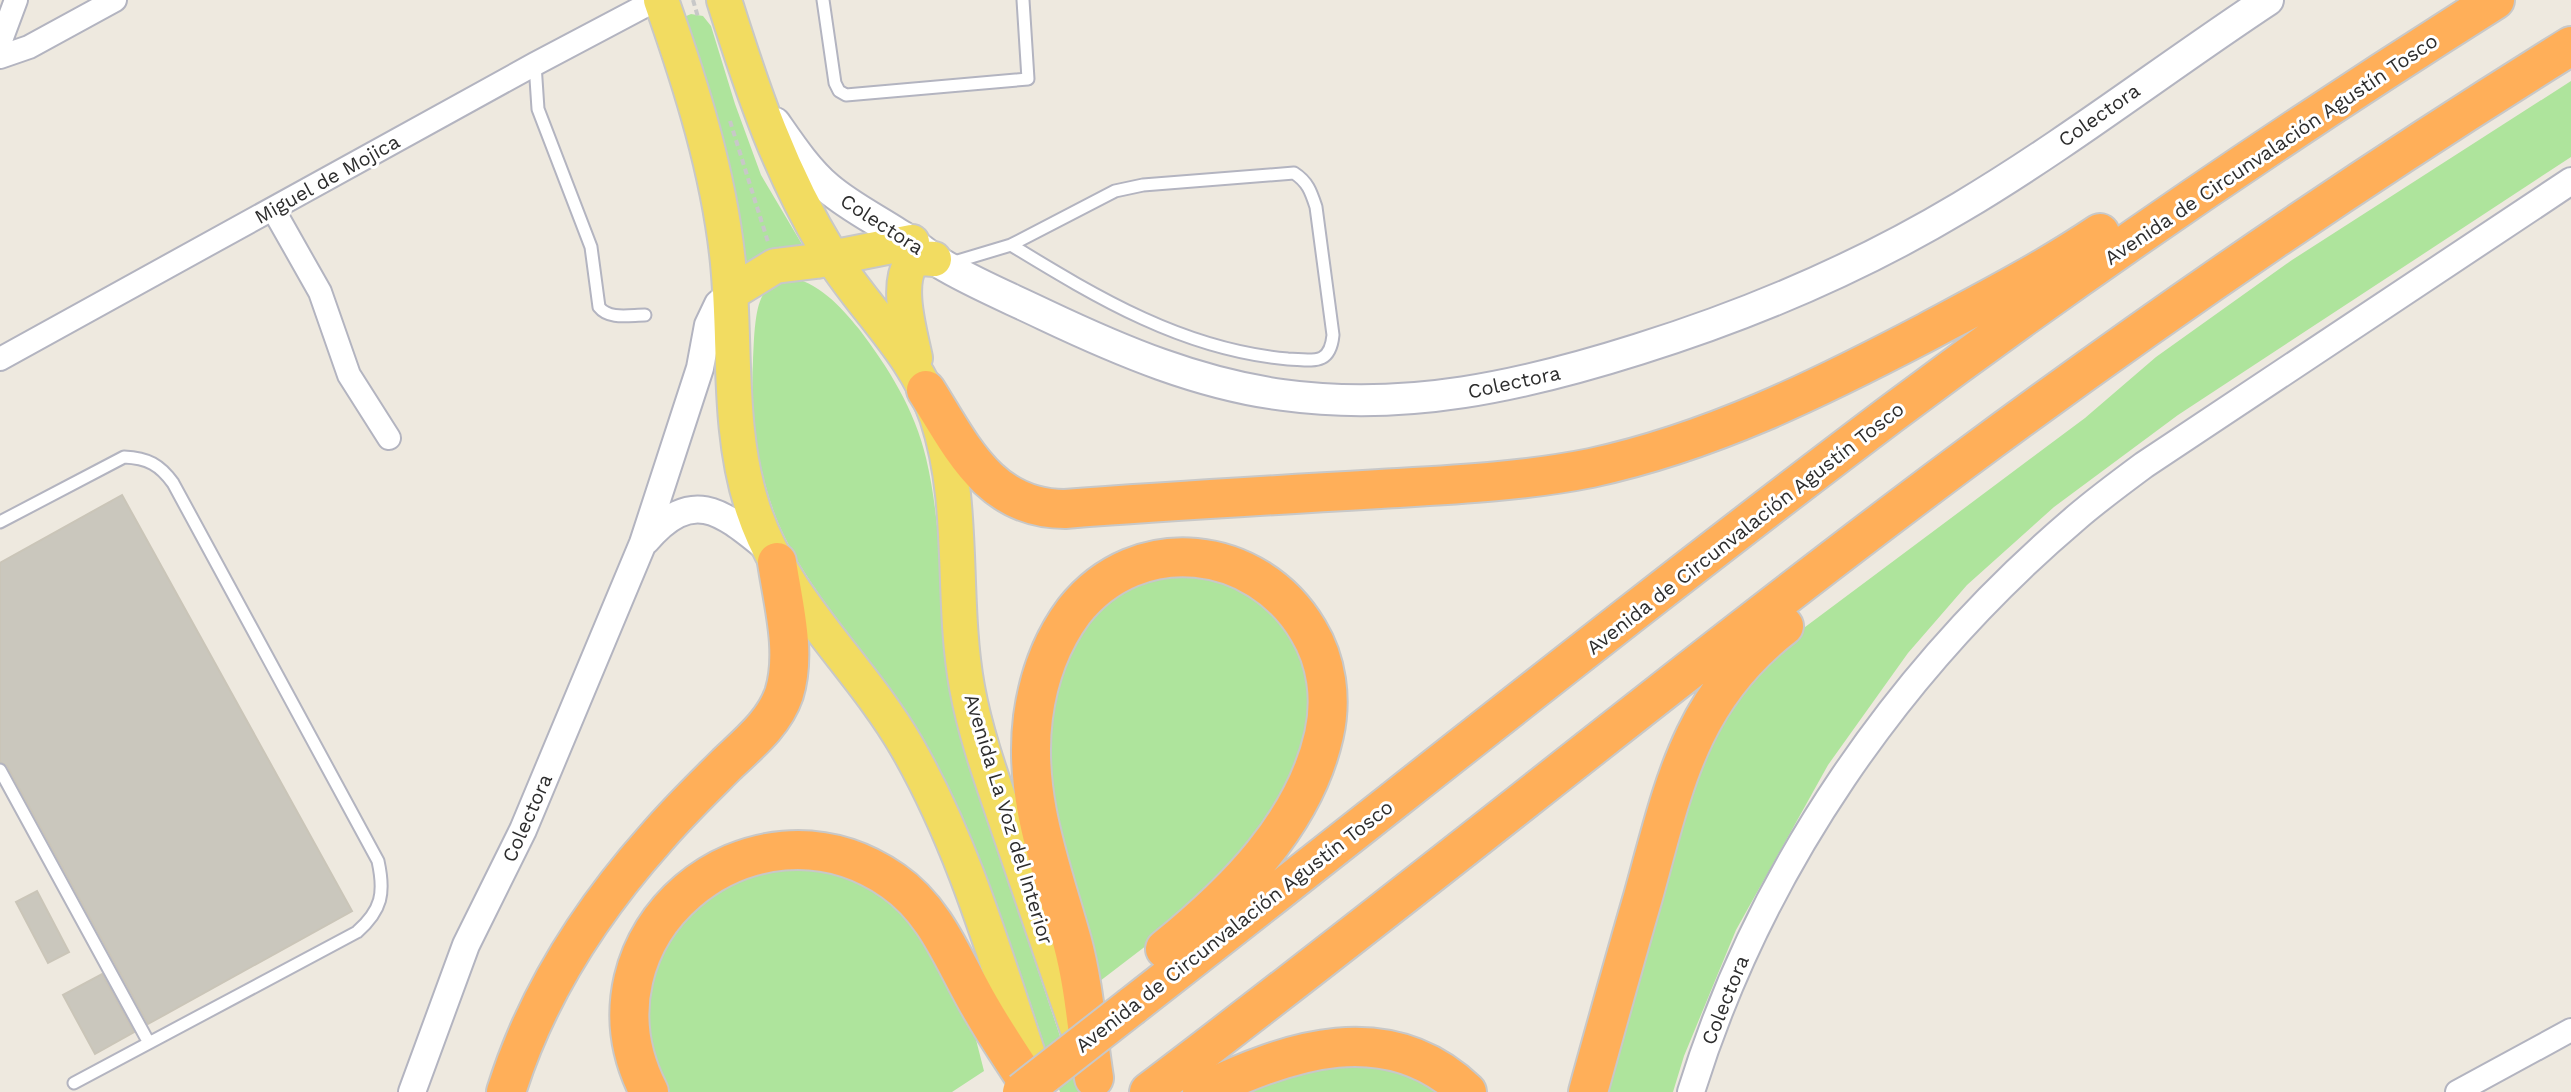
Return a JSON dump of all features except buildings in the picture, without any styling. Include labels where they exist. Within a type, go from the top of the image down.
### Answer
[{"type":"highway","name":"Avenida de Circunvalación Agustín Tosco","points":[[1022,1092],[1073,1083],[1128,994],[1611,630],[1891,414],[2150,228],[2495,0]]},
{"type":"highway","points":[[922,382],[967,453],[998,488],[1021,503],[1053,509],[1453,485],[1589,468],[1724,430],[1767,413],[1852,371],[2054,263],[2284,107],[2433,39]]},
{"type":"highway","points":[[1154,1088],[1793,590],[1991,440],[2351,188],[2571,46]]},
{"type":"highway","points":[[1588,1092],[1678,774],[1691,740],[1718,692],[1776,632],[2015,451],[2160,319]]},
{"type":"highway","points":[[506,1092],[522,1046],[550,985],[585,926],[656,838],[760,732],[777,708],[786,685],[789,646],[774,557]]},
{"type":"highway","points":[[1073,1083],[1072,943],[1045,854],[1032,789],[1033,716],[1043,670],[1051,648],[1076,609],[1111,578],[1134,566],[1157,560],[1181,557],[1223,562],[1259,578],[1301,617],[1320,653],[1326,676],[1325,732],[1313,773],[1302,795],[1292,814],[1259,858],[1128,994]]},
{"type":"highway","points":[[649,1092],[638,1064],[630,1014],[636,972],[652,930],[672,904],[697,882],[725,865],[758,854],[790,850],[845,856],[872,868],[916,900],[934,922],[981,1008],[1073,1083]]},
{"type":"highway","points":[[1202,1092],[1272,1061],[1316,1050],[1368,1047],[1395,1050],[1418,1058],[1438,1068],[1467,1092]]},
{"type":"highway","points":[[990,1092],[1073,1083]]},
{"type":"main road","points":[[658,0],[712,169],[724,227],[731,293],[734,393],[740,457],[753,512],[774,557],[825,635],[905,744],[937,805],[971,889],[1073,1083]]},
{"type":"main road","points":[[724,0],[743,109],[787,177],[832,258],[896,339],[922,382]]},
{"type":"main road","name":"Colectora","points":[[743,109],[826,186],[930,255],[1126,351],[1168,368],[1235,386],[1282,395],[1376,401],[1474,393],[1592,364],[1707,327],[1811,286],[1868,259],[2006,180],[2268,0]]},
{"type":"main road","points":[[731,293],[775,266],[832,258],[930,255]]},
{"type":"main road","points":[[922,382],[906,308],[905,279],[912,262],[930,255]]},
{"type":"main road","name":"Avenida La Voz del Interior","points":[[922,382],[943,437],[952,491],[963,665],[975,723],[1073,1083]]},
{"type":"street","points":[[0,43],[16,0]]},
{"type":"street","points":[[0,57],[29,47],[115,0]]},
{"type":"street","name":"Miguel de Mojica","points":[[0,359],[535,64],[658,0]]},
{"type":"street","name":"Colectora","points":[[1691,1092],[1701,1058],[1749,941],[1813,825],[1891,712],[1974,615],[2078,516],[2144,465],[2571,181]]},
{"type":"street","points":[[273,209],[320,292],[349,375],[389,438]]},
{"type":"street","name":"Colectora","points":[[412,1092],[466,945],[523,830],[643,543],[700,368],[708,325],[718,304],[731,293]]},
{"type":"street","points":[[643,543],[672,515],[703,508],[726,517],[774,557]]},
{"type":"street","points":[[2457,1092],[2571,1030]]},
{"type":"lane","points":[[823,0],[835,83],[839,91],[846,95],[1028,79],[1023,0]]},
{"type":"lane","points":[[535,64],[538,109],[586,228],[595,266],[599,307],[610,315],[645,315]]},
{"type":"lane","points":[[930,255],[1011,245],[1115,191],[1143,185],[1294,173],[1303,178],[1310,188],[1316,207],[1333,335],[1331,350],[1324,357],[1313,360],[1264,357],[1204,342],[1102,300],[1011,245]]},
{"type":"lane","points":[[0,522],[124,457],[140,457],[161,467],[173,483],[378,861],[383,883],[372,919],[357,932],[74,1083]]},
{"type":"lane","points":[[0,770],[149,1043]]},
{"type":"path","points":[[693,0],[702,30]]},
{"type":"path","points":[[743,109],[772,253]]},
{"type":"green space","points":[[691,14],[703,16],[711,26],[761,175],[806,251],[748,267],[684,17]]},
{"type":"green space","points":[[2571,81],[2571,157],[2178,415],[2054,507],[1967,585],[1908,653],[1828,765],[1736,930],[1684,1056],[1673,1092],[1598,1092],[1702,750],[1769,654],[2085,418],[2156,357],[2292,260]]},
{"type":"green space","points":[[787,277],[818,289],[852,320],[890,374],[915,423],[926,458],[937,524],[946,657],[957,723],[971,773],[1079,1092],[1060,1092],[994,898],[935,762],[892,692],[804,571],[772,508],[754,424],[754,336],[763,295]]},
{"type":"green space","points":[[1202,576],[1253,593],[1294,635],[1310,680],[1311,727],[1293,779],[1236,863],[1151,942],[1100,981],[1089,955],[1047,774],[1054,690],[1078,635],[1099,611],[1121,593],[1148,581]]},
{"type":"green space","points":[[809,866],[868,883],[913,920],[972,1024],[984,1071],[952,1092],[669,1092],[660,1075],[648,1036],[651,975],[677,924],[718,889],[764,871]]},
{"type":"green space","points":[[1357,1063],[1402,1070],[1444,1092],[1237,1092],[1275,1077]]}]
